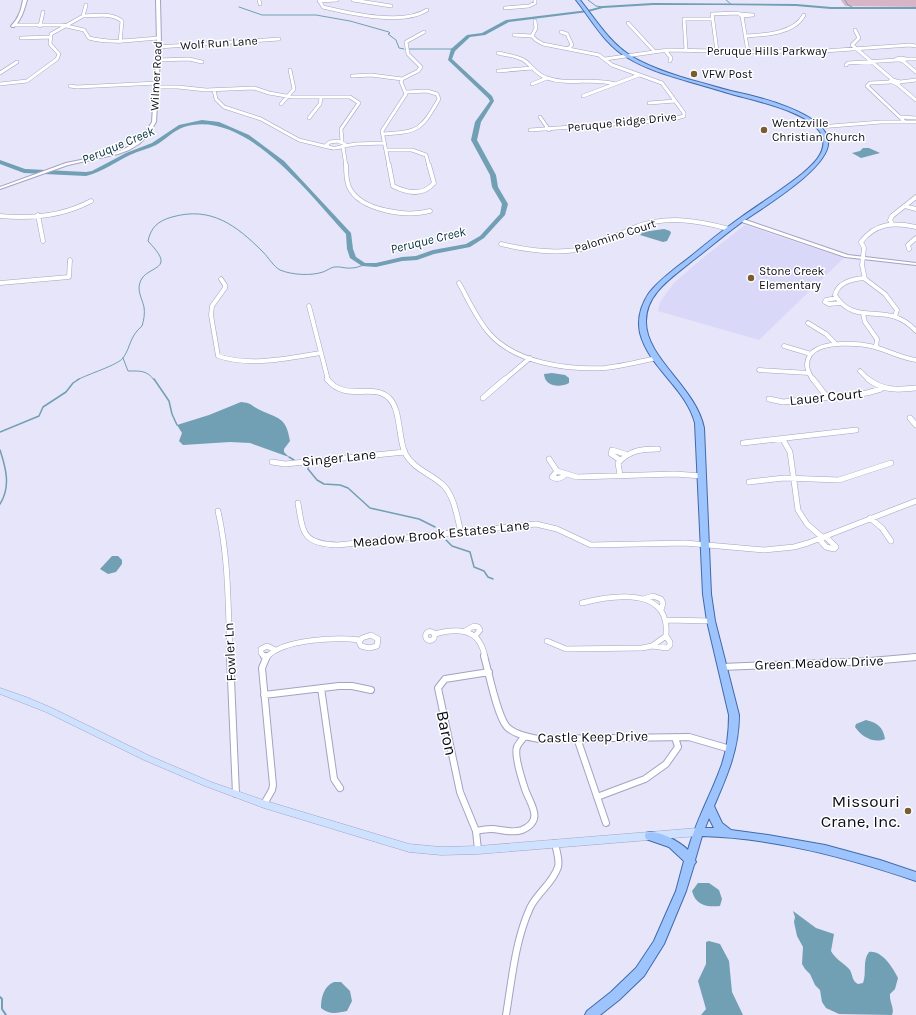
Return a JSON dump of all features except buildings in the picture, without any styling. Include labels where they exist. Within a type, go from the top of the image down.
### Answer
[{"type":"main road","points":[[578,0],[610,41],[626,56],[663,71],[802,116],[820,128],[826,141],[822,156],[808,171],[784,191],[728,229],[661,283],[651,296],[644,310],[642,325],[647,344],[656,358],[684,393],[698,416],[700,428],[707,594],[711,621],[734,715],[734,726],[727,763],[698,832],[690,862],[670,918],[658,944],[640,972],[591,1015]]},
{"type":"main road","points":[[0,691],[49,710],[147,758],[208,784],[264,804],[409,848],[441,851],[478,850],[698,832],[732,834],[830,850],[860,857],[916,877]]},
{"type":"main road","points":[[709,807],[718,826],[732,834]]},
{"type":"main road","points":[[650,836],[666,840],[676,845],[690,862]]},
{"type":"street","points":[[14,25],[23,13],[25,0]]},
{"type":"street","name":"Wilmer Road","points":[[0,188],[47,170],[72,163],[120,154],[148,133],[154,124],[157,85],[158,0]]},
{"type":"street","points":[[259,0],[260,4]]},
{"type":"street","points":[[336,0],[319,0],[323,7],[378,18],[400,18],[427,10]]},
{"type":"street","points":[[353,0],[390,6]]},
{"type":"street","points":[[505,8],[529,6],[535,3],[535,0]]},
{"type":"street","points":[[83,16],[86,5]]},
{"type":"street","points":[[40,26],[42,12]]},
{"type":"street","points":[[717,51],[712,14],[714,13],[741,15],[748,52]]},
{"type":"street","points":[[0,84],[27,81],[57,59],[59,54],[50,45],[50,36],[53,32],[83,16],[119,18],[122,21],[120,42]]},
{"type":"street","points":[[745,36],[771,35],[800,22],[804,16]]},
{"type":"street","points":[[686,50],[684,19],[713,19]]},
{"type":"street","points":[[514,36],[532,36],[536,28],[535,22]]},
{"type":"street","points":[[628,23],[654,51]]},
{"type":"street","points":[[14,25],[65,26],[81,28],[85,30],[87,36],[95,40],[120,42],[158,38]]},
{"type":"street","points":[[855,30],[859,38],[852,45],[892,81]]},
{"type":"street","points":[[352,76],[371,75],[402,79],[420,69],[420,66],[408,54],[406,44],[408,40],[424,32]]},
{"type":"street","points":[[561,32],[567,34],[572,44],[568,49]]},
{"type":"street","points":[[21,38],[50,36]]},
{"type":"street","name":"Peruque Ridge Drive","points":[[530,130],[549,130],[670,120],[684,116],[682,110],[662,84],[612,65],[599,55],[540,44],[533,40],[532,36]]},
{"type":"street","name":"Wolf Run Lane","points":[[158,47],[279,40]]},
{"type":"street","name":"Peruque Hills Parkway","points":[[605,59],[665,50],[748,52],[805,50],[824,51],[913,46]]},
{"type":"street","points":[[665,50],[671,58],[670,61]]},
{"type":"street","points":[[702,50],[703,56]]},
{"type":"street","points":[[498,53],[524,60],[532,68],[547,78],[568,81],[605,81],[615,84]]},
{"type":"street","points":[[846,65],[848,63],[897,60],[898,58],[904,60],[916,59]]},
{"type":"street","points":[[157,60],[189,59],[202,62]]},
{"type":"street","points":[[904,60],[916,72]]},
{"type":"street","points":[[0,73],[17,62]]},
{"type":"street","points":[[498,71],[532,68]]},
{"type":"street","points":[[281,104],[294,89],[290,70]]},
{"type":"street","points":[[583,96],[639,75]]},
{"type":"street","points":[[532,84],[547,78]]},
{"type":"street","points":[[386,150],[412,150],[426,155],[434,183],[432,187],[424,191],[412,192],[399,190],[393,186],[384,142],[383,128],[406,92],[401,82],[402,79]]},
{"type":"street","points":[[906,123],[867,86],[870,84],[892,81],[898,82],[916,80]]},
{"type":"street","points":[[898,82],[916,100]]},
{"type":"street","points":[[70,86],[157,85],[214,90],[254,88],[270,93],[288,96],[321,98],[350,97],[358,100],[359,103],[341,129],[349,186],[358,197],[376,206],[402,214],[415,215],[430,211]]},
{"type":"street","points":[[214,90],[216,99],[224,107],[254,117],[300,140],[312,144],[335,148],[345,153]]},
{"type":"street","points":[[383,134],[412,132],[422,128],[439,99],[437,94],[431,92],[406,92]]},
{"type":"street","points":[[309,118],[320,104],[321,98]]},
{"type":"street","points":[[649,103],[675,101]]},
{"type":"street","points":[[540,116],[549,130]]},
{"type":"street","points":[[901,117],[916,118]]},
{"type":"street","points":[[633,123],[637,129]]},
{"type":"street","points":[[820,128],[916,123]]},
{"type":"street","points":[[312,144],[335,141],[342,136]]},
{"type":"street","points":[[335,141],[343,144],[384,142]]},
{"type":"street","points":[[328,142],[326,145],[328,147]]},
{"type":"street","points":[[335,148],[343,144]]},
{"type":"street","points":[[892,224],[890,218],[916,197]]},
{"type":"street","points":[[0,216],[38,216],[67,212],[82,207],[91,201]]},
{"type":"street","points":[[905,206],[916,209]]},
{"type":"street","points":[[38,216],[43,241]]},
{"type":"street","points":[[742,219],[834,253],[862,258],[916,263]]},
{"type":"street","name":"Palomino Court","points":[[501,244],[522,249],[544,251],[577,250],[609,240],[642,225],[670,221],[702,223],[728,229]]},
{"type":"street","points":[[895,316],[897,310],[888,298],[864,278],[862,258],[864,248],[861,242],[880,226],[903,224],[916,227]]},
{"type":"street","points":[[909,249],[908,245],[916,238]]},
{"type":"street","points":[[0,283],[69,277],[70,260]]},
{"type":"street","points":[[864,278],[851,279],[835,292],[840,303],[849,310],[863,314],[895,316],[908,322],[916,331]]},
{"type":"street","points":[[221,279],[225,285],[225,288],[212,306],[211,315],[218,354],[217,359],[254,360],[320,353]]},
{"type":"street","points":[[459,284],[487,331],[500,343],[530,358],[565,366],[597,368],[656,358]]},
{"type":"street","points":[[837,298],[826,300],[825,302],[829,304],[840,303]]},
{"type":"street","points":[[309,306],[327,379],[331,385],[344,391],[382,393],[391,399],[394,405],[405,452],[408,458],[446,488],[461,532]]},
{"type":"street","points":[[863,314],[865,322],[877,339],[876,347]]},
{"type":"street","points":[[808,323],[826,334],[836,344]]},
{"type":"street","points":[[827,397],[809,373],[807,367],[811,354],[819,349],[836,344],[858,344],[876,347],[900,357],[916,360]]},
{"type":"street","points":[[784,346],[811,354]]},
{"type":"street","points":[[483,398],[530,358]]},
{"type":"street","points":[[759,370],[809,373]]},
{"type":"street","points":[[860,371],[868,380],[882,389]]},
{"type":"street","name":"Lauer Court","points":[[769,399],[783,402],[867,393],[882,389],[896,390],[916,388]]},
{"type":"street","points":[[910,418],[916,426]]},
{"type":"street","points":[[743,443],[856,430]]},
{"type":"street","points":[[782,438],[790,452],[797,505],[800,515],[807,524],[823,538]]},
{"type":"street","points":[[620,476],[618,463],[625,454],[637,450],[658,449]]},
{"type":"street","points":[[620,460],[611,454],[612,450],[625,454]]},
{"type":"street","name":"Singer Lane","points":[[272,462],[285,464],[405,452]]},
{"type":"street","points":[[549,459],[557,471],[577,477],[675,474],[702,476]]},
{"type":"street","points":[[749,482],[775,478],[839,480],[891,463]]},
{"type":"street","points":[[557,471],[552,477],[554,479],[559,479],[566,474]]},
{"type":"street","name":"Meadow Brook Estates Lane","points":[[298,503],[304,534],[311,542],[322,545],[338,545],[536,524],[557,529],[591,545],[686,543],[764,550],[794,547],[823,538],[870,518],[916,501]]},
{"type":"street","name":"Fowler Ln","points":[[218,511],[222,529],[227,591],[236,794]]},
{"type":"street","points":[[870,518],[882,528],[891,541]]},
{"type":"street","points":[[582,603],[599,598],[628,597],[643,599],[657,606],[661,610],[666,620],[666,636],[670,642],[670,645],[667,648],[652,646]]},
{"type":"street","points":[[666,620],[711,621]]},
{"type":"street","name":"Castle Keep Drive","points":[[465,631],[474,626],[478,627],[480,630],[475,636]]},
{"type":"street","name":"Castle Keep Drive","points":[[435,634],[452,630],[465,631],[475,636],[482,644],[501,718],[504,724],[524,737],[539,739],[689,737],[730,749]]},
{"type":"street","points":[[547,641],[566,649],[642,648],[652,646],[666,636]]},
{"type":"street","points":[[264,804],[272,790],[273,785],[262,668],[266,658],[276,650],[296,644],[348,638],[360,640]]},
{"type":"street","points":[[266,658],[260,653],[261,649],[267,646],[276,650]]},
{"type":"street","name":"Green Meadow Drive","points":[[722,667],[861,662],[916,657]]},
{"type":"street","name":"Baron","points":[[478,850],[476,831],[460,792],[438,688],[444,679],[489,672]]},
{"type":"street","points":[[264,694],[352,686],[371,690]]},
{"type":"street","points":[[321,688],[334,779],[340,788]]},
{"type":"street","points":[[476,831],[491,829],[514,832],[522,830],[531,824],[534,816],[534,807],[525,790],[516,754],[517,747],[524,737]]},
{"type":"street","points":[[598,797],[645,779],[666,764],[678,747],[675,737]]},
{"type":"street","points":[[577,738],[606,823]]},
{"type":"street","points":[[506,1015],[520,943],[527,917],[533,902],[556,872],[558,865],[555,843]]},
{"type":"shaded area","points":[[841,0],[916,0],[916,7],[845,6]]},
{"type":"shaded area","points":[[863,148],[869,148],[880,153],[861,158],[852,153],[860,151]]},
{"type":"shaded area","name":"Stone Creek Elementary","points":[[745,225],[844,258],[759,340],[658,311],[660,302],[674,283],[699,261]]},
{"type":"shaded area","points":[[664,229],[670,231],[671,233],[667,241],[663,242],[640,235],[643,232]]},
{"type":"shaded area","points":[[552,373],[565,375],[569,378],[569,383],[561,386],[550,384],[547,382],[544,374]]},
{"type":"shaded area","points":[[241,402],[249,404],[280,419],[286,427],[290,441],[284,449],[284,452],[289,457],[250,443],[230,442],[183,445],[179,441],[182,433],[177,425],[209,415]]},
{"type":"shaded area","points":[[112,556],[118,556],[122,560],[122,564],[116,572],[108,574],[100,569]]},
{"type":"shaded area","points":[[866,720],[879,726],[883,731],[885,739],[872,740],[864,736],[855,727],[856,724]]},
{"type":"shaded area","points":[[698,883],[709,883],[719,890],[722,899],[720,906],[706,906],[696,900],[692,891]]},
{"type":"shaded area","points":[[793,911],[816,928],[834,934],[831,951],[850,970],[856,983],[863,983],[865,963],[869,952],[874,952],[886,960],[898,978],[895,989],[890,994],[893,1010],[892,1015],[839,1014],[826,1008],[822,1002],[820,990],[815,985],[810,974],[802,964],[803,947],[797,936]]},
{"type":"shaded area","points":[[709,941],[720,944],[729,961],[732,992],[743,1015],[701,1015],[706,1009],[698,981],[706,964],[706,942]]},
{"type":"shaded area","points":[[334,982],[341,982],[350,991],[352,1001],[347,1011],[330,1013],[321,1008],[325,989]]},
{"type":"waterway","name":"Peruque Creek","points":[[588,0],[596,6],[603,7]]},
{"type":"waterway","name":"Peruque Creek","points":[[726,0],[731,4]]},
{"type":"waterway","name":"Peruque Creek","points":[[845,0],[848,5],[854,8]]},
{"type":"waterway","name":"Peruque Creek","points":[[0,162],[24,171],[86,174],[94,172],[128,154],[154,144],[181,126],[202,122],[219,124],[247,136],[282,162],[349,234],[350,249],[353,258],[364,265],[376,265],[402,259],[417,258],[433,252],[468,246],[482,237],[503,214],[505,204],[495,187],[493,175],[474,140],[478,122],[492,101],[490,97],[450,59],[453,50],[469,36],[483,34],[508,21],[588,11],[603,7],[653,4],[721,4],[796,5],[831,8],[916,8]]},
{"type":"waterway","points":[[239,7],[262,15],[316,15],[350,21],[389,32],[390,33],[388,34],[396,40],[399,48],[404,49]]},
{"type":"waterway","points":[[408,49],[454,49]]},
{"type":"waterway","points":[[123,358],[132,338],[142,326],[144,307],[139,291],[141,280],[161,262],[158,254],[148,241],[149,236],[156,225],[172,217],[186,214],[199,214],[222,220],[233,226],[253,242],[280,270],[290,273],[313,274],[323,272],[334,267],[355,268],[364,265]]},
{"type":"waterway","points":[[78,379],[120,361],[123,358]]},
{"type":"waterway","points":[[123,358],[128,371],[140,371],[149,374],[154,380]]},
{"type":"waterway","points":[[0,432],[39,416],[43,407],[66,392],[73,383],[78,379]]},
{"type":"waterway","points":[[154,379],[169,401],[172,414],[177,425]]},
{"type":"waterway","points":[[0,450],[6,471],[5,491],[0,504]]},
{"type":"waterway","points":[[289,457],[294,460]]},
{"type":"waterway","points":[[308,464],[308,469],[317,480],[324,484],[340,485],[348,488],[370,508],[419,519],[435,527]]},
{"type":"waterway","points":[[446,540],[452,546],[470,552],[474,567],[484,571],[488,577],[493,579]]},
{"type":"waterway","points":[[0,997],[2,999],[2,1009],[6,1015]]},
{"type":"place","name":"VFW Post","points":[[694,74]]},
{"type":"place","name":"Wentzville Christian Church","points":[[764,130]]},
{"type":"place","name":"Stone Creek Elementary","points":[[751,278]]},
{"type":"place","name":"Missouri Crane, Inc.","points":[[908,811]]}]
